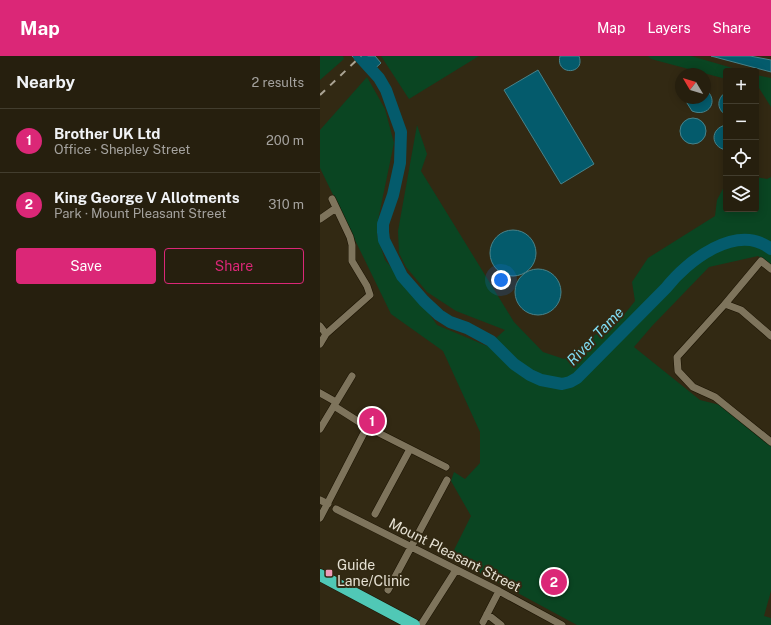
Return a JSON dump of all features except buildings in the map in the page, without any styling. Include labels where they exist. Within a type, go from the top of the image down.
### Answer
[{"type":"highway","points":[[320,575],[414,625]]},
{"type":"street","points":[[320,344],[326,334],[370,295],[367,286],[352,261],[352,245],[350,237],[332,198]]},
{"type":"street","points":[[320,220],[336,208]]},
{"type":"street","points":[[771,269],[761,261],[725,304],[677,357],[678,371],[693,387],[715,397],[771,442]]},
{"type":"street","points":[[725,304],[741,310],[771,336]]},
{"type":"street","points":[[320,326],[326,334]]},
{"type":"street","points":[[320,429],[352,376]]},
{"type":"street","points":[[320,393],[367,427],[446,467]]},
{"type":"street","points":[[320,518],[367,427]]},
{"type":"street","points":[[375,514],[410,448]]},
{"type":"street","points":[[388,590],[447,480]]},
{"type":"street","points":[[320,500],[328,504]]},
{"type":"street","name":"Mount Pleasant Street","points":[[336,509],[499,591],[562,625]]},
{"type":"street","points":[[421,625],[456,570]]},
{"type":"street","points":[[483,622],[499,591]]},
{"type":"street","points":[[487,614],[501,625]]},
{"type":"green space","points":[[320,56],[343,56],[344,59],[320,80]]},
{"type":"green space","points":[[381,56],[479,56],[409,99]]},
{"type":"green space","points":[[648,56],[691,56],[733,68],[723,68],[723,78],[711,75],[711,68],[685,68],[651,59]]},
{"type":"green space","points":[[759,76],[771,78],[771,107],[759,88]]},
{"type":"green space","points":[[367,77],[385,109],[394,143],[378,220],[377,235],[385,260],[426,309],[437,325],[487,346],[505,330],[456,311],[427,292],[406,267],[399,253],[398,231],[417,125],[427,154],[421,171],[514,322],[543,352],[564,359],[604,328],[623,316],[635,301],[632,282],[648,258],[715,216],[717,200],[723,189],[723,212],[759,212],[759,178],[767,179],[771,177],[771,265],[758,256],[709,267],[652,326],[634,347],[700,400],[720,405],[771,444],[771,591],[764,616],[771,618],[771,625],[577,625],[451,556],[471,516],[451,481],[454,472],[465,479],[480,463],[480,432],[443,351],[391,314],[320,168],[320,130]]},
{"type":"water","points":[[352,56],[375,56],[381,63],[370,73]]},
{"type":"water","points":[[560,56],[579,56],[580,62],[578,67],[575,70],[566,70],[560,63]]},
{"type":"water","points":[[711,56],[750,56],[771,60],[771,72]]},
{"type":"water","points":[[538,70],[594,164],[561,184],[504,90]]},
{"type":"water","points":[[723,94],[723,113],[719,107],[719,100]]},
{"type":"water","points":[[711,96],[712,103],[708,110],[698,113],[692,111],[688,104],[711,104]]},
{"type":"water","points":[[693,118],[702,122],[706,131],[702,140],[693,144],[684,140],[680,131],[684,122]]},
{"type":"water","points":[[723,126],[723,149],[717,145],[714,138],[715,133]]},
{"type":"water","points":[[513,230],[526,234],[532,240],[536,253],[532,266],[526,272],[513,276],[500,272],[494,266],[490,253],[494,240],[500,234]]},
{"type":"water","points":[[538,269],[551,273],[557,279],[561,292],[557,305],[551,311],[538,315],[525,311],[519,305],[515,292],[519,279],[525,273]]},
{"type":"waterway","name":"River Tame","points":[[359,56],[379,78],[386,90],[401,132],[400,163],[393,195],[383,224],[383,232],[384,240],[402,276],[424,301],[439,315],[450,322],[467,328],[491,341],[514,364],[530,375],[541,380],[562,384],[577,378],[666,288],[675,277],[699,257],[714,248],[728,242],[743,240],[758,242],[771,249]]},
{"type":"railway","points":[[320,95],[361,56]]},
{"type":"place","name":"Brother UK Ltd","points":[[372,421]]},
{"type":"place","name":"Guide Lane/Clinic","points":[[329,573]]},
{"type":"place","name":"King George V Allotments","points":[[554,582]]}]
